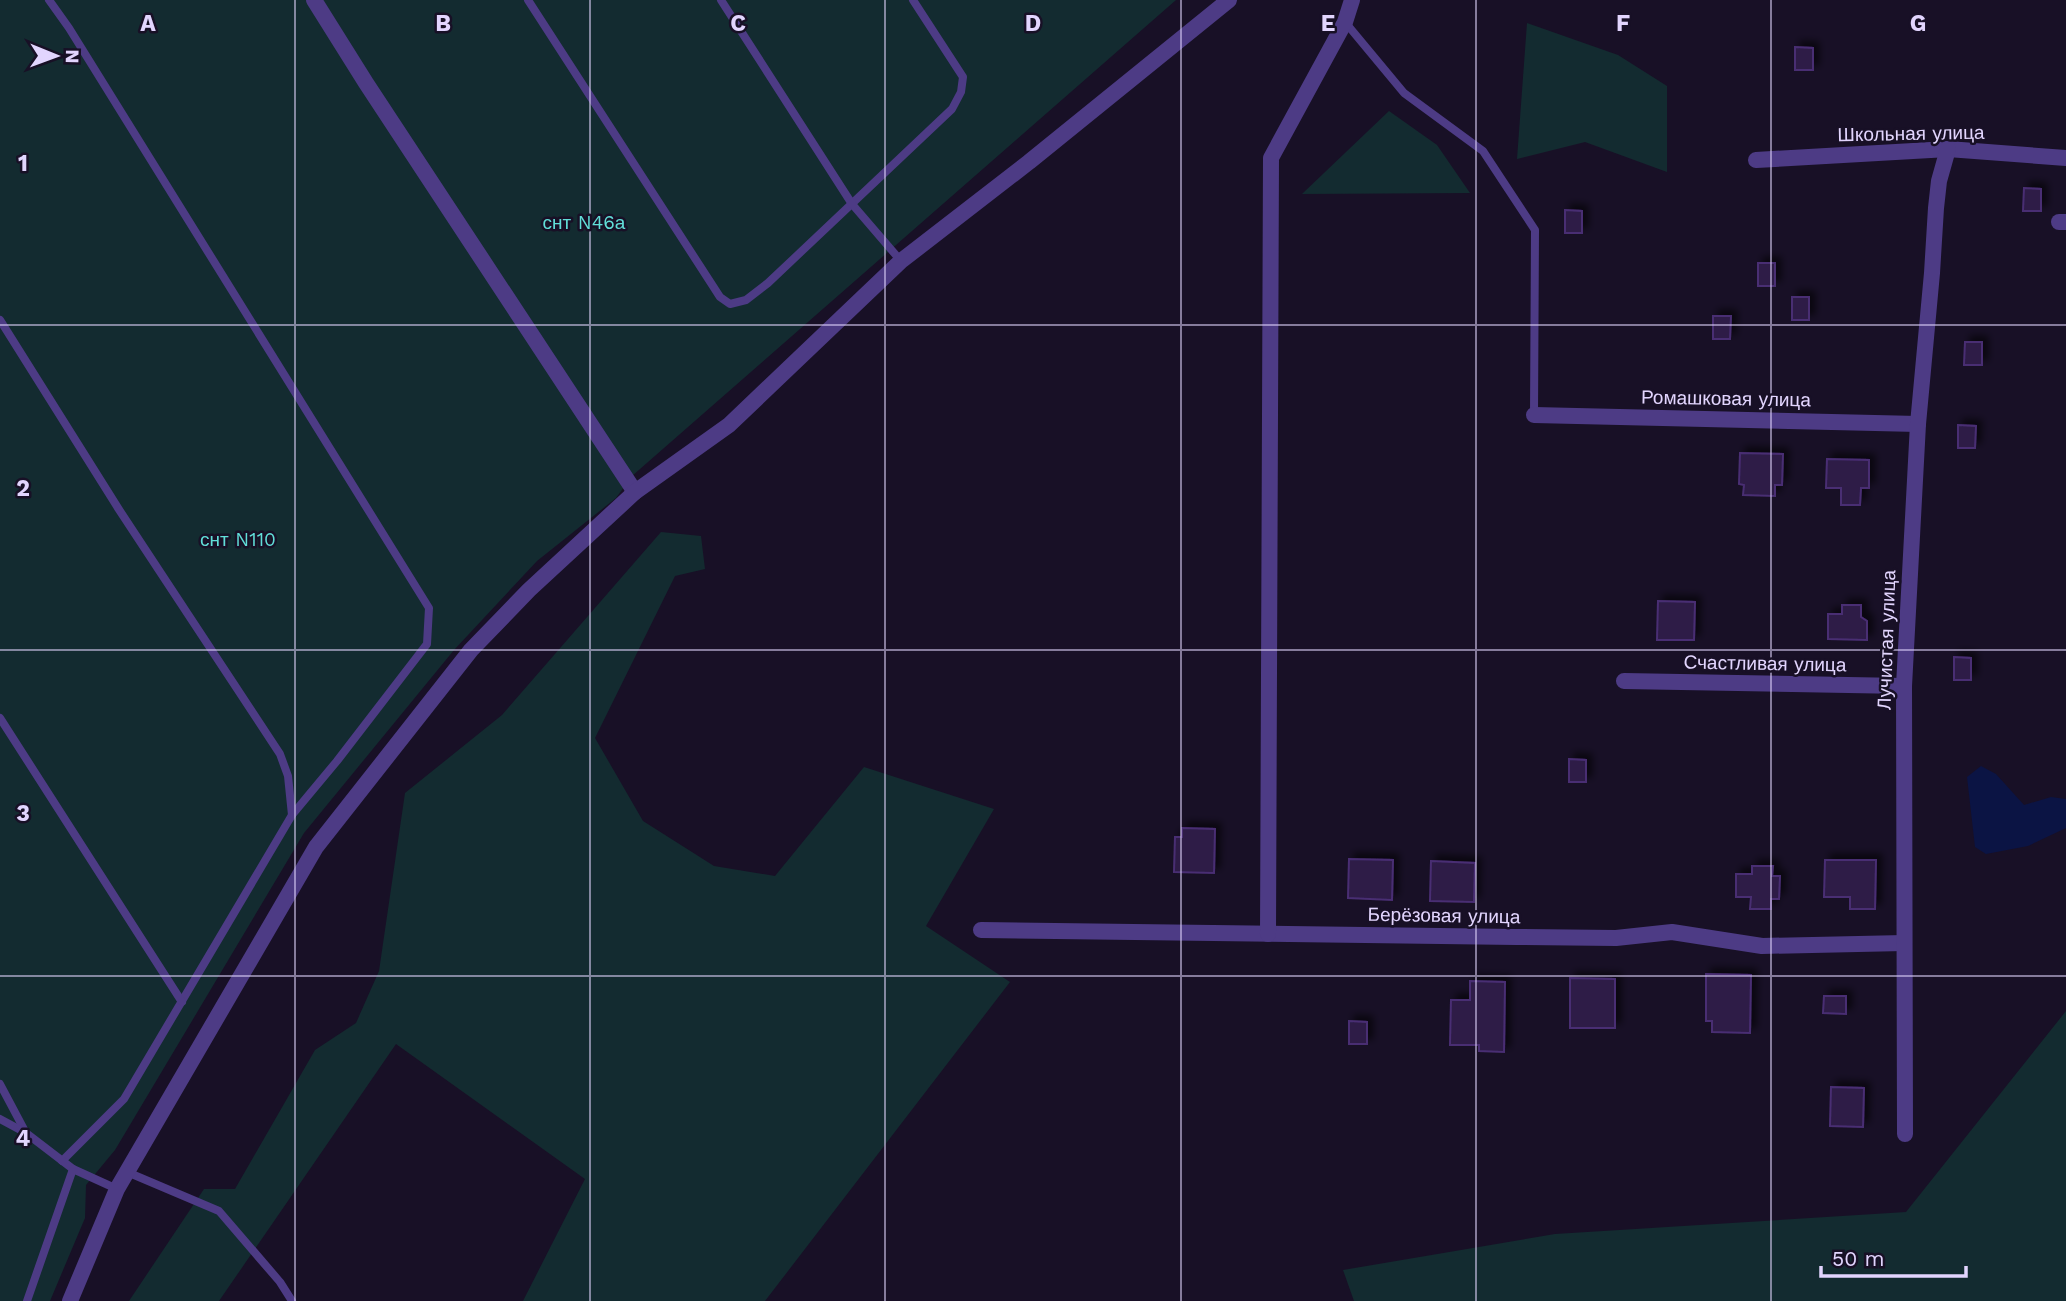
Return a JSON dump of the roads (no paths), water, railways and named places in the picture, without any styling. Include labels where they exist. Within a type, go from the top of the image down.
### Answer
[{"type":"street","points":[[314,0],[635,492]]},
{"type":"street","points":[[71,1301],[117,1189],[316,847],[471,650],[529,590],[635,492],[729,425],[901,261],[1029,162],[1229,0]]},
{"type":"street","points":[[1268,934],[1271,158],[1345,22],[1352,0]]},
{"type":"street","name":"Школьная улица","points":[[1756,160],[1948,149],[2066,158]]},
{"type":"street","name":"Лучистая улица","points":[[1905,1134],[1904,686],[1918,424],[1936,208],[1948,149]]},
{"type":"street","name":"Ромашковая улица","points":[[1534,415],[1918,424]]},
{"type":"street","name":"Счастливая улица","points":[[1624,681],[1904,686]]},
{"type":"street","name":"Берёзовая улица","points":[[981,930],[1616,938],[1672,932],[1762,946],[1904,943]]},
{"type":"lane","points":[[49,0],[69,28],[429,608],[427,644],[292,815],[124,1099],[62,1161]]},
{"type":"lane","points":[[528,0],[720,297],[730,304],[746,300],[768,283],[952,109],[961,92],[963,77],[913,0]]},
{"type":"lane","points":[[721,0],[852,204],[901,261]]},
{"type":"lane","points":[[1345,22],[1404,93],[1483,151],[1535,230],[1534,415]]},
{"type":"lane","points":[[0,320],[118,508],[279,754],[288,776],[292,815]]},
{"type":"lane","points":[[0,718],[181,1002]]},
{"type":"lane","points":[[0,1084],[26,1133]]},
{"type":"lane","points":[[0,1119],[26,1133],[73,1169],[117,1189]]},
{"type":"lane","points":[[27,1301],[73,1169]]},
{"type":"lane","points":[[127,1172],[219,1211],[280,1282],[292,1301]]},
{"type":"park label","name":"снт N46а","points":[[584,222]]},
{"type":"park label","name":"снт N110","points":[[238,539]]}]
